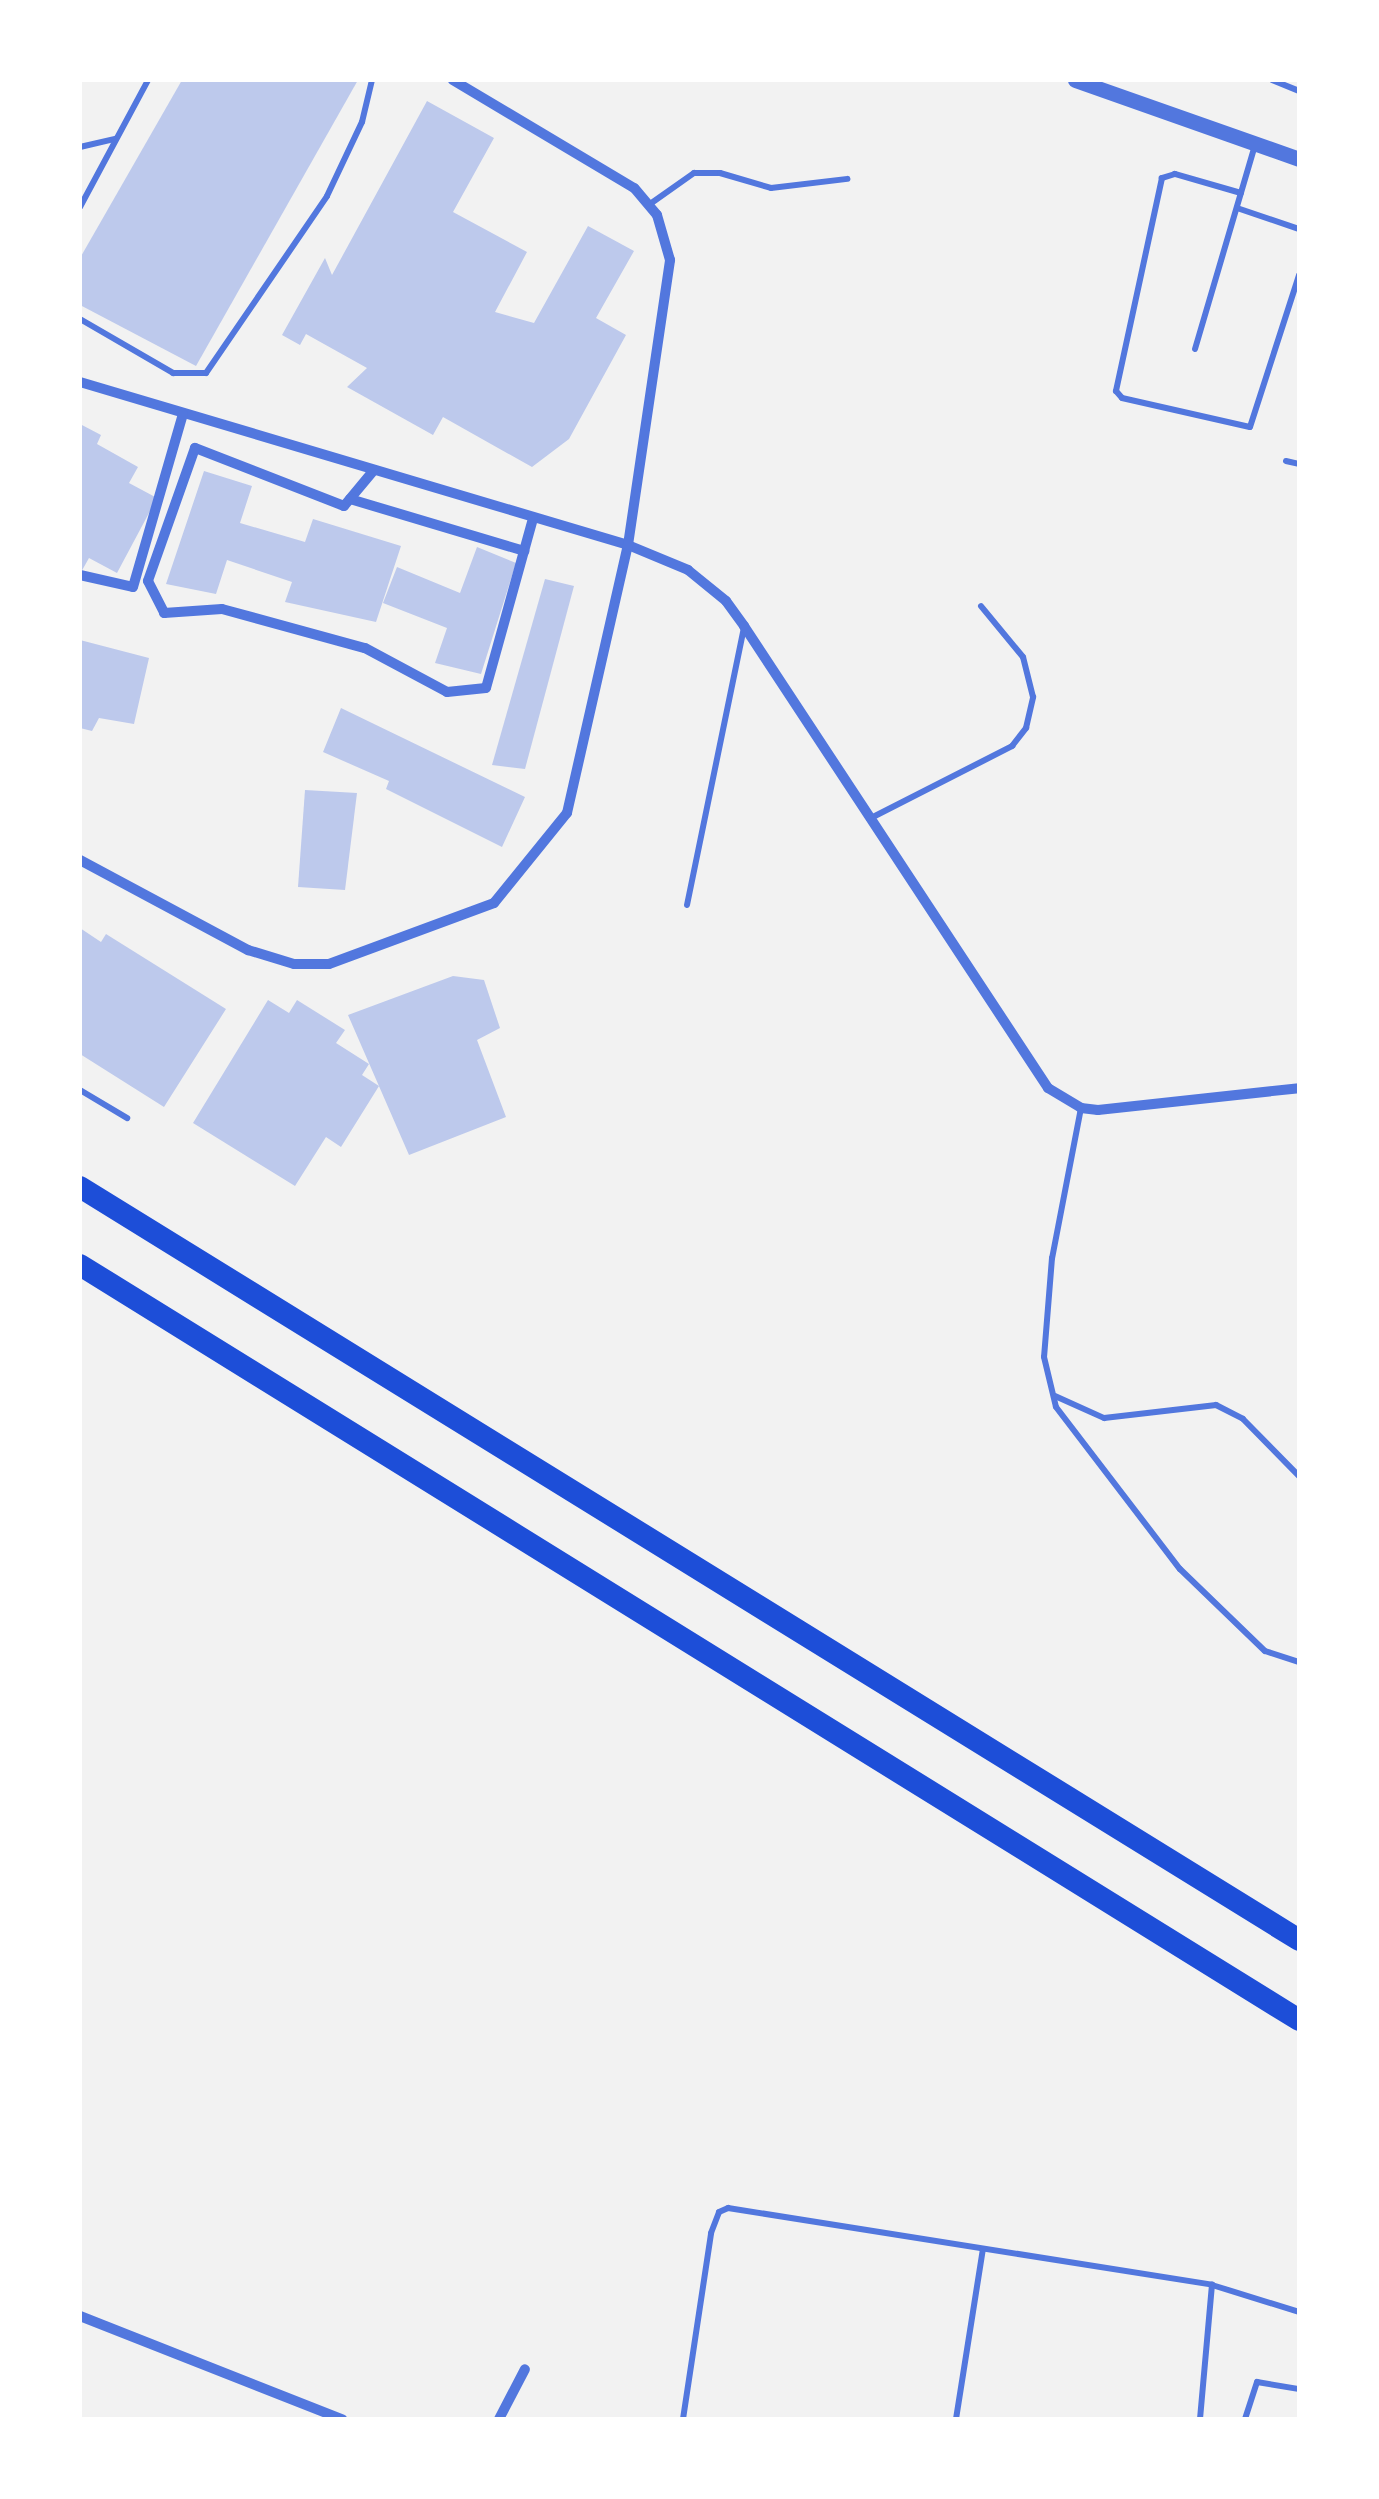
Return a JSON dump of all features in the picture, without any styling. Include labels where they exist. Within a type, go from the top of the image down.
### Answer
[{"type":"highway","points":[[80,1187],[1299,1940]]},
{"type":"highway","points":[[80,1264],[1299,2020]]},
{"type":"street","points":[[80,860],[248,950],[294,964],[346,961],[494,903],[559,828],[576,790],[628,545],[669,290],[664,233],[650,204],[614,173],[453,80]]},
{"type":"street","points":[[1075,80],[1299,159]]},
{"type":"street","points":[[80,382],[628,545],[708,583],[744,626],[1034,1072],[1082,1108],[1127,1109],[1299,1088]]},
{"type":"street","points":[[80,575],[133,586],[183,414]]},
{"type":"street","points":[[374,470],[344,506],[195,448],[148,582],[164,613],[222,610],[365,648],[447,692],[486,688],[533,518]]},
{"type":"street","points":[[350,499],[524,550]]},
{"type":"street","points":[[80,2316],[342,2419]]},
{"type":"street","points":[[500,2419],[524,2369]]},
{"type":"lane","points":[[80,207],[148,80]]},
{"type":"lane","points":[[80,319],[173,373],[206,373],[327,196],[362,122],[372,80]]},
{"type":"lane","points":[[1272,80],[1299,91]]},
{"type":"lane","points":[[80,147],[117,139]]},
{"type":"lane","points":[[1195,349],[1256,144]]},
{"type":"lane","points":[[650,204],[694,172],[720,173],[771,188],[847,179]]},
{"type":"lane","points":[[1241,193],[1175,174],[1162,178],[1116,391],[1122,398],[1250,427],[1299,275]]},
{"type":"lane","points":[[1237,208],[1299,229]]},
{"type":"lane","points":[[1286,460],[1299,464]]},
{"type":"lane","points":[[868,820],[1012,746],[1026,728],[1033,697],[1023,657],[982,606]]},
{"type":"lane","points":[[686,906],[744,626]]},
{"type":"lane","points":[[80,1090],[127,1118]]},
{"type":"lane","points":[[1082,1108],[1052,1258],[1044,1357],[1060,1416],[1180,1569],[1265,1651],[1299,1662]]},
{"type":"lane","points":[[1054,1396],[1104,1418],[1216,1405],[1243,1419],[1299,1476]]},
{"type":"lane","points":[[683,2419],[711,2233],[722,2209],[1212,2285],[1299,2312]]},
{"type":"lane","points":[[956,2419],[983,2249]]},
{"type":"lane","points":[[1200,2419],[1212,2285]]},
{"type":"lane","points":[[1245,2419],[1256,2382],[1299,2389]]},
{"type":"building","points":[[182,80],[358,80],[196,366],[80,305],[80,258]]},
{"type":"building","points":[[427,101],[494,138],[453,212],[527,252],[495,312],[534,323],[588,226],[634,251],[596,318],[626,335],[569,439],[532,467],[443,417],[433,435],[347,387],[367,368],[306,334],[300,345],[282,335],[325,258],[332,275]]},
{"type":"building","points":[[80,424],[101,435],[97,444],[138,467],[129,483],[157,498],[117,573],[89,558],[80,574]]},
{"type":"building","points":[[204,471],[252,486],[240,523],[305,542],[313,519],[401,546],[376,622],[285,602],[292,582],[227,560],[216,594],[166,584]]},
{"type":"building","points":[[477,547],[516,563],[481,674],[435,663],[447,628],[383,603],[397,567],[460,593]]},
{"type":"building","points":[[545,579],[574,586],[525,769],[492,765]]},
{"type":"building","points":[[80,640],[149,658],[134,724],[99,718],[92,731],[80,728]]},
{"type":"building","points":[[341,708],[525,797],[502,847],[386,789],[389,781],[323,752]]},
{"type":"building","points":[[305,790],[357,793],[345,890],[298,887]]},
{"type":"building","points":[[80,928],[101,942],[106,934],[226,1009],[164,1107],[80,1054]]},
{"type":"building","points":[[453,976],[484,980],[500,1028],[477,1040],[506,1117],[409,1155],[348,1015]]},
{"type":"building","points":[[268,1000],[289,1013],[297,1000],[345,1030],[336,1043],[369,1064],[362,1075],[379,1086],[341,1147],[326,1137],[295,1186],[193,1123]]}]
